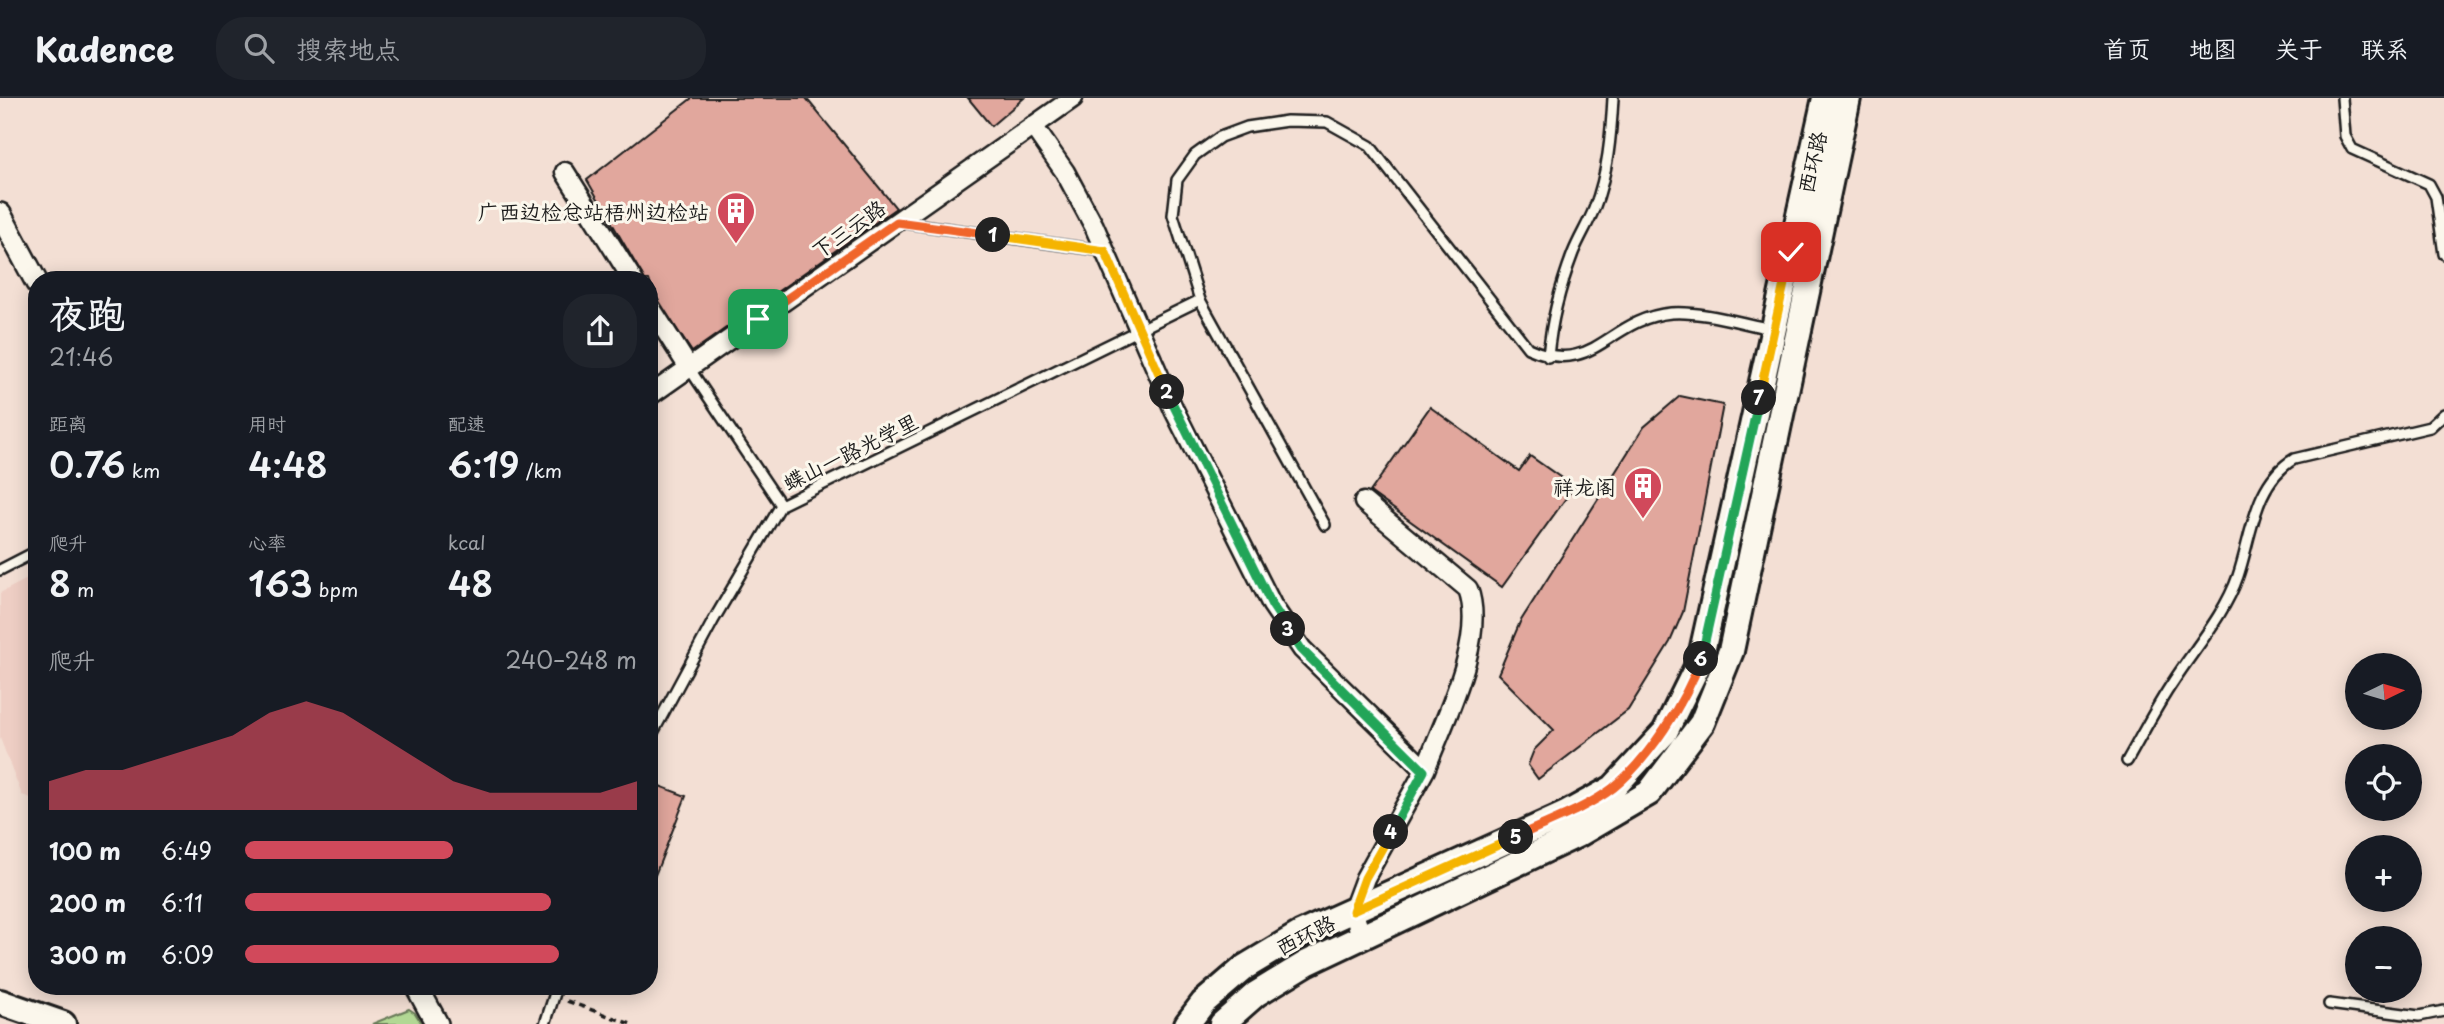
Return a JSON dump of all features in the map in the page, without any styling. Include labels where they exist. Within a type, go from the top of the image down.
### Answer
[{"type":"main road","name":"西环路","points":[[1187,1024],[1203,1003],[1245,967],[1300,934],[1566,814],[1613,788],[1665,732],[1700,661],[1825,98]]},
{"type":"main road","name":"西环路","points":[[1222,1024],[1256,994],[1307,963],[1579,834],[1648,793],[1702,723],[1731,651],[1848,98]]},
{"type":"main road","points":[[0,1002],[63,1024]]},
{"type":"street","name":"下三云路","points":[[658,390],[1073,98]]},
{"type":"street","points":[[1033,126],[1065,172],[1105,251],[1174,410],[1272,605],[1301,649],[1424,771]]},
{"type":"street","points":[[565,172],[628,271]]},
{"type":"street","points":[[0,215],[30,271]]},
{"type":"street","points":[[658,319],[689,368]]},
{"type":"street","points":[[1361,936],[1353,911],[1365,878],[1424,771],[1460,679],[1469,645],[1473,602],[1468,589],[1364,502]]},
{"type":"street","points":[[421,995],[437,1024]]},
{"type":"lane","points":[[1548,357],[1551,324],[1573,252],[1594,209],[1607,167],[1613,98]]},
{"type":"lane","points":[[2343,98],[2345,136],[2352,149],[2429,184],[2436,197],[2444,254]]},
{"type":"lane","points":[[1325,524],[1200,300],[1173,215],[1177,180],[1195,155],[1229,134],[1247,127],[1287,121],[1328,122],[1370,146],[1528,348],[1548,357],[1568,358],[1590,352],[1617,331],[1640,319],[1672,313],[1700,315],[1774,329]]},
{"type":"lane","points":[[897,222],[1105,251]]},
{"type":"lane","name":"蝶山一路光学里","points":[[658,723],[713,621],[781,505],[1200,300]]},
{"type":"lane","points":[[689,368],[781,505]]},
{"type":"lane","points":[[2127,761],[2170,686],[2225,603],[2236,580],[2254,516],[2278,468],[2294,459],[2430,427],[2444,414]]},
{"type":"lane","points":[[0,570],[28,556]]},
{"type":"lane","points":[[545,1024],[554,995]]},
{"type":"lane","points":[[2329,1004],[2419,1016],[2444,1012]]},
{"type":"path","points":[[562,995],[631,1024]]},
{"type":"shaded area","points":[[28,579],[28,797],[22,795],[0,738],[0,593]]},
{"type":"green space","points":[[409,1009],[422,1024],[372,1024]]},
{"type":"building","name":"广西边检总站梧州边检站","points":[[692,98],[806,98],[896,208],[692,352],[658,301],[658,271],[640,271],[587,180]]},
{"type":"building","points":[[968,98],[1024,98],[991,126]]},
{"type":"building","name":"祥龙阁","points":[[1680,396],[1723,405],[1683,612],[1670,642],[1628,710],[1538,779],[1528,765],[1534,750],[1554,730],[1498,674],[1520,622],[1644,427]]},
{"type":"building","points":[[1430,407],[1519,471],[1530,456],[1574,487],[1502,587],[1370,492]]},
{"type":"building","points":[[658,785],[686,796],[658,868]]},
{"type":"place","name":"广西边检总站梧州边检站","points":[[736,245]]},
{"type":"place","name":"祥龙阁","points":[[1643,520]]},
{"type":"route","points":[[758,319],[897,222],[1105,251],[1174,410],[1272,605],[1301,649],[1424,771],[1365,878],[1353,911],[1566,814],[1613,788],[1665,732],[1700,661],[1791,252]]}]
